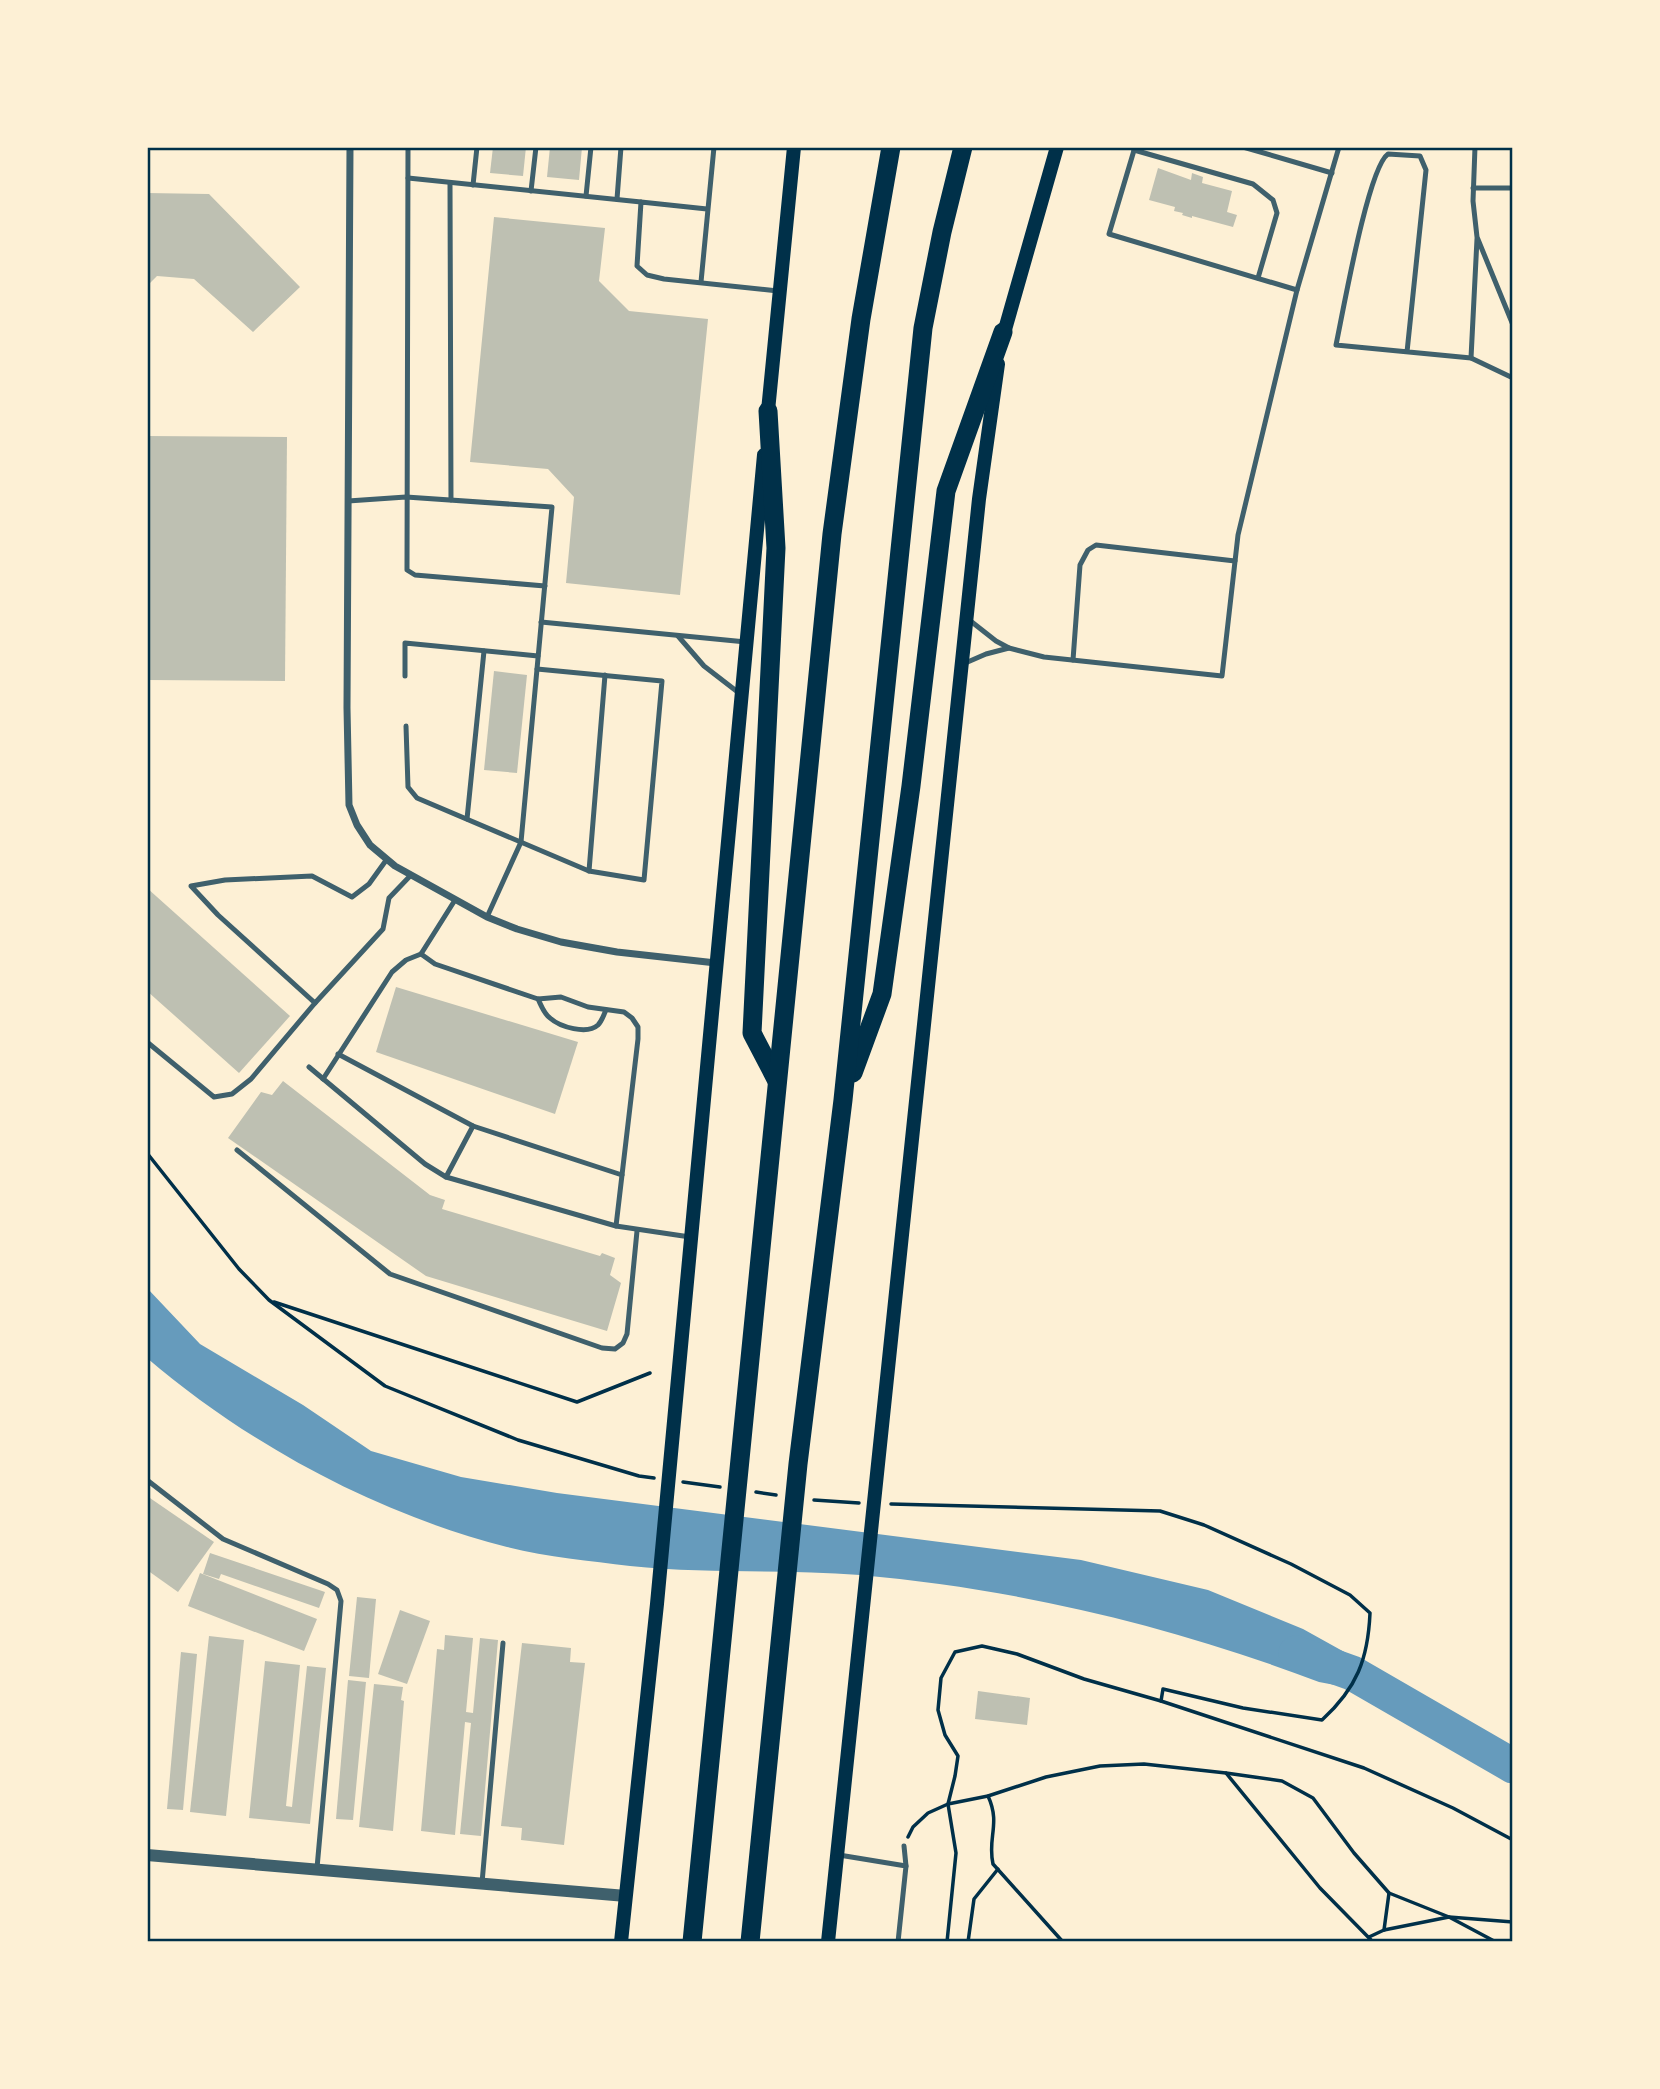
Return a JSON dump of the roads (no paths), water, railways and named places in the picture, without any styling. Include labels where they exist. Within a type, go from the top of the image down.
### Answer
[{"type":"highway","points":[[692,1942],[833,522],[859,331],[891,147]]},
{"type":"highway","points":[[750,1942],[798,1464],[843,1100],[923,328],[942,232],[963,147]]},
{"type":"highway","points":[[843,1100],[882,994],[911,786],[946,491],[1003,332]]},
{"type":"highway","points":[[768,411],[776,548],[752,1033],[777,1081]]},
{"type":"main road","points":[[621,1942],[657,1604],[778,290],[794,147]]},
{"type":"main road","points":[[828,1942],[979,499],[1003,332],[1057,147]]},
{"type":"street","points":[[350,147],[349,805],[357,825],[370,845],[411,875],[486,917],[517,929],[617,953],[716,963]]},
{"type":"street","points":[[147,1854],[626,1896]]},
{"type":"lane","points":[[408,147],[407,570],[415,575],[545,586]]},
{"type":"lane","points":[[473,185],[477,147]]},
{"type":"lane","points":[[531,191],[536,147]]},
{"type":"lane","points":[[586,196],[592,147]]},
{"type":"lane","points":[[617,199],[621,147]]},
{"type":"lane","points":[[701,282],[714,147]]},
{"type":"lane","points":[[1243,147],[1332,173]]},
{"type":"lane","points":[[967,618],[1009,649],[1044,657],[1222,676],[1238,535],[1297,290],[1339,147]]},
{"type":"lane","points":[[1471,358],[1477,237],[1473,188],[1475,147]]},
{"type":"lane","points":[[1258,278],[1277,213],[1273,200],[1253,184],[1134,149],[1109,234],[1297,290]]},
{"type":"lane","points":[[1407,352],[1426,170],[1420,156],[1388,154],[1379,164],[1368,194],[1336,345],[1407,352],[1471,358],[1513,378]]},
{"type":"lane","points":[[408,178],[707,209]]},
{"type":"lane","points":[[450,183],[451,500]]},
{"type":"lane","points":[[1473,188],[1513,188]]},
{"type":"lane","points":[[641,202],[637,267],[647,275],[778,290]]},
{"type":"lane","points":[[1477,237],[1513,325]]},
{"type":"lane","points":[[348,502],[406,497],[552,507],[521,842],[486,917]]},
{"type":"lane","points":[[1073,660],[1080,565],[1088,550],[1096,545],[1235,561]]},
{"type":"lane","points":[[541,622],[746,642]]},
{"type":"lane","points":[[678,636],[705,666],[741,695]]},
{"type":"lane","points":[[405,676],[405,643],[538,656]]},
{"type":"lane","points":[[962,664],[986,654],[1009,649]]},
{"type":"lane","points":[[467,819],[484,651]]},
{"type":"lane","points":[[406,726],[408,788],[417,798],[589,871],[644,880],[662,681],[537,669]]},
{"type":"lane","points":[[589,871],[605,675]]},
{"type":"lane","points":[[315,1003],[218,915],[191,886],[225,880],[312,876],[352,897],[369,884],[387,859]]},
{"type":"lane","points":[[147,1042],[214,1097],[232,1094],[251,1079],[315,1003],[383,929],[389,898],[411,875]]},
{"type":"lane","points":[[323,1079],[392,972],[406,960],[421,954],[454,900]]},
{"type":"lane","points":[[421,954],[435,964],[538,999],[561,997],[588,1007],[624,1013],[632,1018],[638,1027],[616,1226]]},
{"type":"lane","points":[[538,999],[547,1017],[579,1029],[591,1029],[599,1024],[606,1010]]},
{"type":"lane","points":[[338,1054],[473,1126],[622,1175]]},
{"type":"lane","points":[[309,1067],[425,1164],[446,1177],[616,1226],[691,1238]]},
{"type":"lane","points":[[446,1177],[473,1126]]},
{"type":"lane","points":[[237,1150],[390,1274],[603,1348],[615,1349],[623,1343],[627,1334],[637,1231]]},
{"type":"lane","points":[[147,1480],[223,1539],[337,1590],[341,1601],[317,1869]]},
{"type":"lane","points":[[482,1883],[503,1643]]},
{"type":"lane","points":[[898,1942],[906,1866],[904,1846]]},
{"type":"lane","points":[[839,1855],[906,1866]]},
{"type":"water","points":[[147,1288],[200,1344],[303,1405],[371,1451],[461,1477],[557,1493],[1081,1560],[1208,1590],[1303,1629],[1348,1654],[1335,1685],[1151,1627],[1036,1600],[919,1581],[860,1575],[630,1566],[537,1553],[458,1533],[410,1516],[316,1473],[228,1420],[186,1390],[147,1358]]},
{"type":"waterway","points":[[1296,1653],[1352,1673],[1513,1766]]}]
